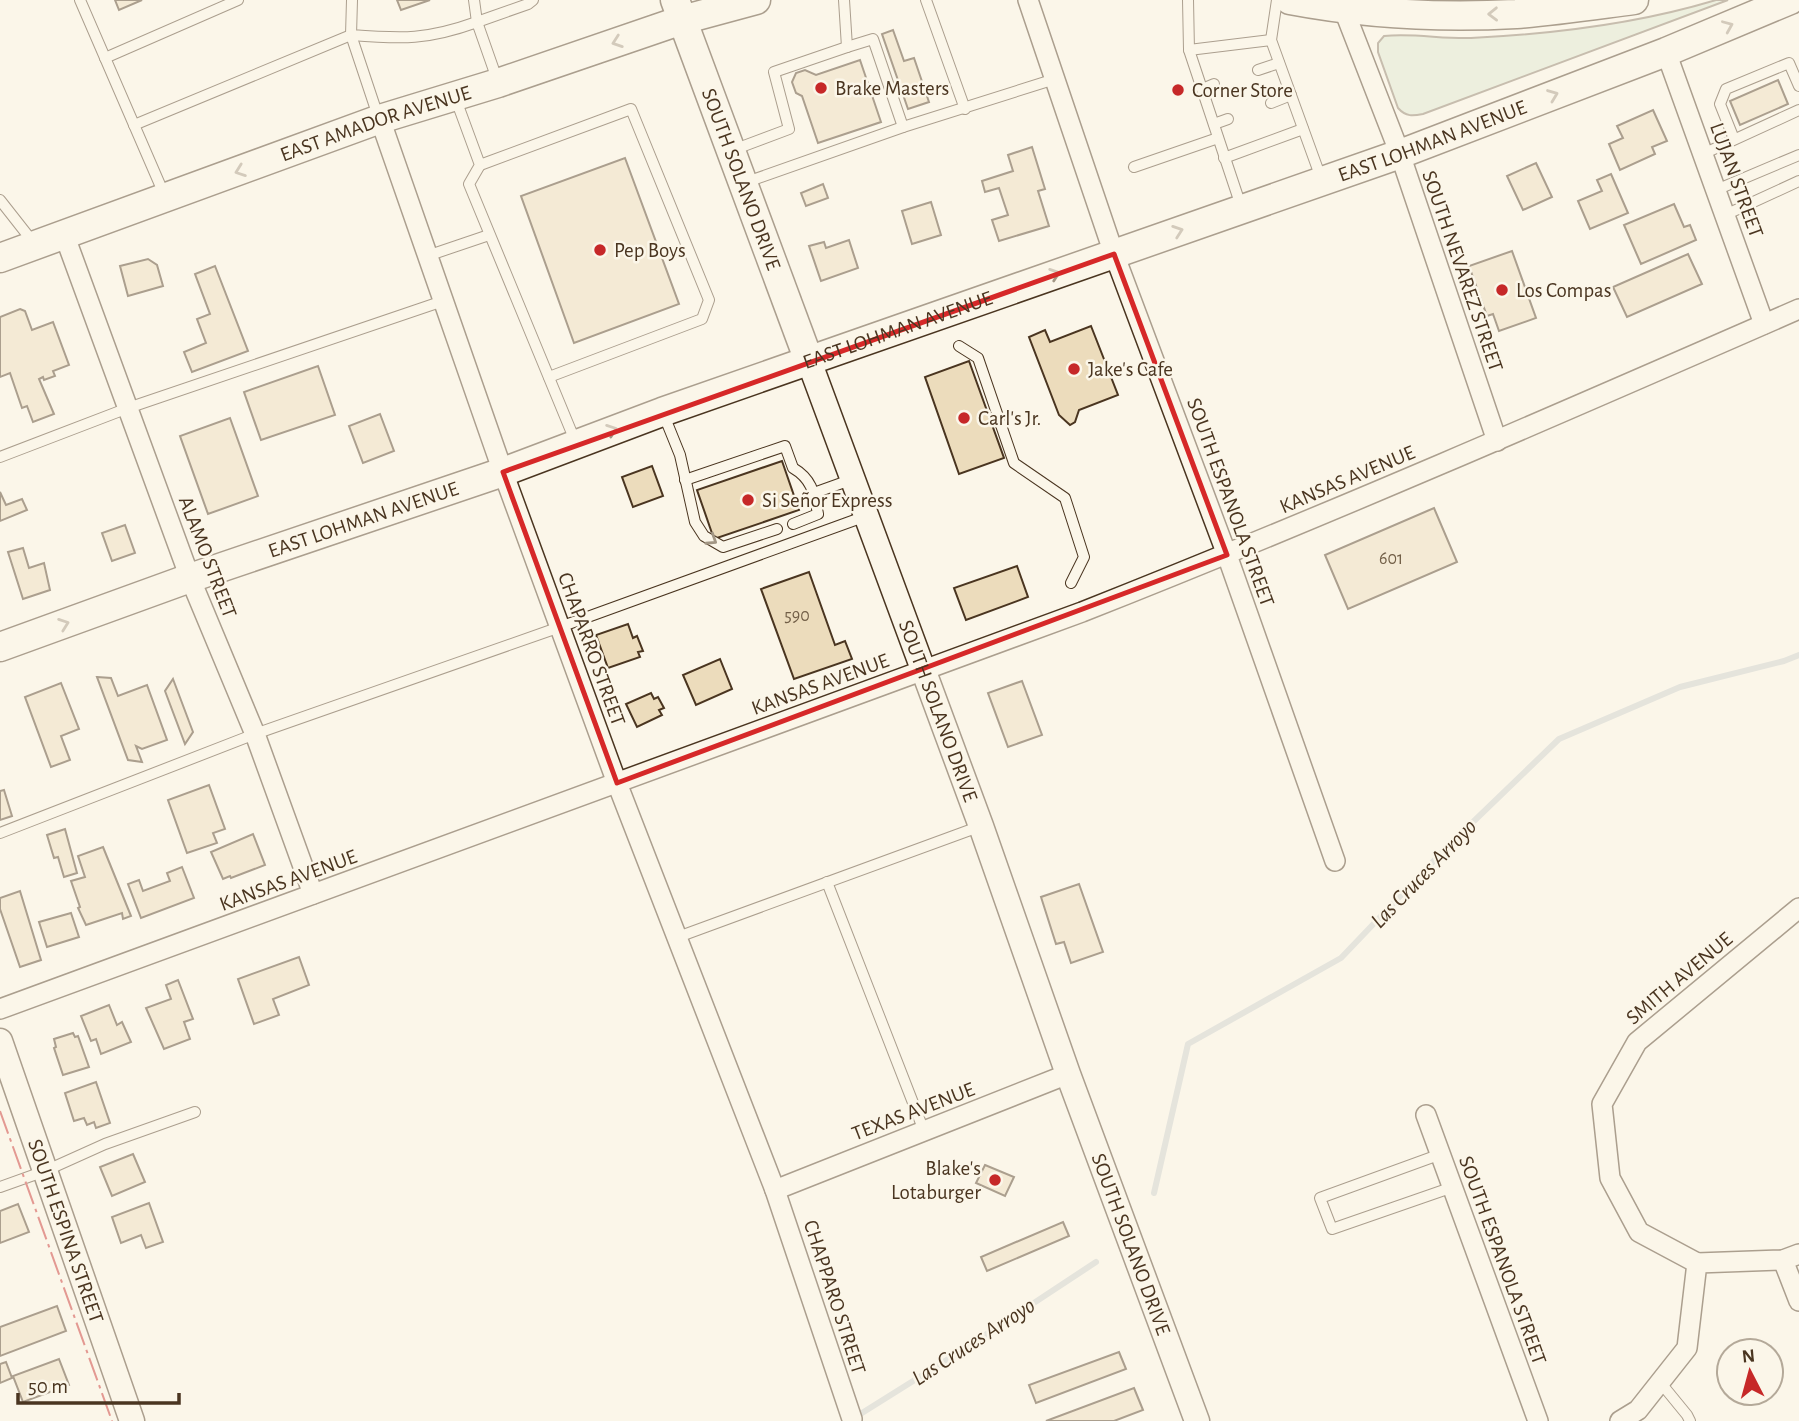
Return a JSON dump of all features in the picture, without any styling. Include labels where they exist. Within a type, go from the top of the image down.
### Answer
[{"type":"main road","name":"EAST AMADOR AVENUE","points":[[0,258],[380,120],[498,83],[679,10],[756,0]]},
{"type":"main road","points":[[1290,0],[1459,11],[1634,0]]},
{"type":"main road","name":"EAST LOHMAN AVENUE","points":[[0,647],[1400,154],[1790,0]]},
{"type":"main road","name":"SOUTH SOLANO DRIVE","points":[[679,10],[809,360]]},
{"type":"street","name":"SOUTH ESPANOLA STREET","points":[[1028,0],[1114,254],[1227,555],[1335,861]]},
{"type":"street","name":"SOUTH NEVAREZ STREET","points":[[1340,5],[1400,154],[1497,441]]},
{"type":"street","name":"LUJAN STREET","points":[[1666,51],[1764,324]]},
{"type":"street","name":"CHAPARRO STREET","points":[[380,120],[503,472],[617,783],[775,1189]]},
{"type":"street","name":"ALAMO STREET","points":[[64,234],[190,578],[255,734],[313,894]]},
{"type":"street","name":"KANSAS AVENUE","points":[[0,1009],[1082,612],[1227,555],[1497,441],[1799,309]]},
{"type":"street","name":"SOUTH SOLANO DRIVE","points":[[809,360],[1197,1421]]},
{"type":"street","name":"SMITH AVENUE","points":[[1698,1263],[1639,1231],[1610,1178],[1602,1104],[1637,1042],[1799,908]]},
{"type":"street","name":"SOUTH ESPINA STREET","points":[[0,1041],[132,1421]]},
{"type":"street","name":"TEXAS AVENUE","points":[[775,1189],[1068,1074]]},
{"type":"street","name":"SOUTH ESPANOLA STREET","points":[[1426,1115],[1538,1421]]},
{"type":"street","name":"CHAPPARO STREET","points":[[775,1189],[852,1419]]},
{"type":"street","points":[[1620,1421],[1638,1410],[1687,1348],[1698,1263],[1791,1257],[1799,1301]]},
{"type":"lane","points":[[80,0],[166,198]]},
{"type":"lane","points":[[105,58],[238,0]]},
{"type":"lane","points":[[352,0],[351,34],[380,120]]},
{"type":"lane","points":[[474,0],[477,22],[498,83]]},
{"type":"lane","points":[[134,125],[351,34],[415,38],[443,34],[533,0]]},
{"type":"lane","points":[[844,0],[847,47]]},
{"type":"lane","points":[[926,0],[965,109]]},
{"type":"lane","points":[[1188,0],[1189,50],[1242,209]]},
{"type":"lane","points":[[1277,0],[1271,40],[1322,181]]},
{"type":"lane","points":[[732,150],[789,129],[774,72],[873,39],[904,127]]},
{"type":"lane","points":[[1189,50],[1271,40]]},
{"type":"lane","points":[[1734,139],[1720,104],[1726,89],[1789,62],[1799,86]]},
{"type":"lane","points":[[1258,70],[1279,63]]},
{"type":"lane","points":[[744,183],[904,127],[1055,79]]},
{"type":"lane","points":[[1202,89],[1214,84]]},
{"type":"lane","points":[[1271,103],[1291,95]]},
{"type":"lane","points":[[455,97],[480,166]]},
{"type":"lane","points":[[549,377],[702,319],[709,300],[631,109],[480,166],[469,184],[576,443]]},
{"type":"lane","points":[[1703,153],[1799,110]]},
{"type":"lane","points":[[1214,124],[1228,119]]},
{"type":"lane","points":[[1224,158],[1303,129]]},
{"type":"lane","points":[[1134,167],[1218,138]]},
{"type":"lane","points":[[1716,190],[1799,155]]},
{"type":"lane","points":[[1725,215],[1799,181]]},
{"type":"lane","points":[[0,200],[36,245]]},
{"type":"lane","points":[[427,256],[489,235]]},
{"type":"lane","points":[[0,457],[128,408],[443,301]]},
{"type":"lane","points":[[959,346],[978,358],[1014,463],[1065,498],[1084,557],[1071,583]]},
{"type":"lane","points":[[663,412],[680,455],[695,522],[704,536],[723,547],[777,529]]},
{"type":"lane","points":[[685,480],[785,446],[793,468],[805,475],[814,493],[818,514],[793,524]]},
{"type":"lane","points":[[814,493],[853,479]]},
{"type":"lane","points":[[0,833],[255,734],[866,516]]},
{"type":"lane","points":[[677,937],[981,826]]},
{"type":"lane","points":[[827,882],[924,1131]]},
{"type":"lane","points":[[0,1187],[45,1171],[105,1144],[195,1112]]},
{"type":"lane","points":[[1441,1154],[1320,1198],[1332,1229],[1453,1187]]},
{"type":"lane","points":[[1660,1382],[1690,1421]]},
{"type":"highlighted area","points":[[1114,254],[1227,555],[617,783],[503,472]]},
{"type":"green space","points":[[1716,0],[1728,0],[1419,115],[1407,114],[1398,108],[1378,52],[1378,43],[1384,36],[1471,38],[1564,31],[1656,16]]},
{"type":"building","points":[[115,0],[142,0],[119,10]]},
{"type":"building","points":[[397,0],[430,0],[401,10]]},
{"type":"building","points":[[893,30],[904,61],[914,58],[929,102],[908,109],[882,34]]},
{"type":"building","points":[[860,60],[881,122],[818,143],[802,96],[796,93],[792,82],[796,73],[805,70],[816,75]]},
{"type":"building","points":[[1778,80],[1788,104],[1740,125],[1730,101]]},
{"type":"building","points":[[1653,110],[1667,141],[1652,147],[1655,154],[1620,170],[1609,144],[1623,138],[1617,126]]},
{"type":"building","points":[[1032,147],[1045,189],[1038,191],[1049,226],[999,241],[992,220],[1008,215],[999,188],[985,192],[982,181],[1013,171],[1008,155]]},
{"type":"building","name":"Pep Boys","points":[[625,158],[679,304],[574,343],[521,196]]},
{"type":"building","points":[[1536,163],[1552,197],[1523,210],[1507,176]]},
{"type":"building","points":[[1611,174],[1628,213],[1590,229],[1578,201],[1602,191],[1597,180]]},
{"type":"building","points":[[823,184],[828,198],[806,206],[801,193]]},
{"type":"building","points":[[931,202],[941,235],[912,244],[902,211]]},
{"type":"building","points":[[1674,204],[1684,227],[1690,225],[1696,240],[1641,264],[1624,225]]},
{"type":"building","points":[[849,240],[858,268],[821,281],[809,246],[824,242],[826,248]]},
{"type":"building","name":"Los Compas","points":[[1512,251],[1536,318],[1499,331],[1493,314],[1487,316],[1469,266]]},
{"type":"building","points":[[1688,254],[1702,284],[1627,317],[1613,287]]},
{"type":"building","points":[[148,259],[157,265],[163,286],[128,296],[120,266]]},
{"type":"building","points":[[215,266],[248,351],[192,372],[184,352],[206,343],[197,319],[210,314],[195,274]]},
{"type":"building","points":[[20,309],[25,311],[32,330],[53,322],[69,365],[53,371],[55,376],[39,379],[54,414],[33,422],[27,406],[22,408],[10,373],[0,377],[0,317]]},
{"type":"building","name":"Jake's Cafe","points":[[1091,326],[1118,395],[1079,410],[1075,422],[1070,425],[1059,415],[1029,337],[1045,330],[1050,342]]},
{"type":"building","name":"Carl's Jr.","points":[[969,361],[1004,458],[959,474],[925,377]]},
{"type":"building","points":[[318,366],[335,415],[261,440],[244,392]]},
{"type":"building","points":[[380,414],[394,451],[363,463],[349,426]]},
{"type":"building","points":[[230,418],[258,496],[208,514],[180,436]]},
{"type":"building","name":"Si Señor Express","points":[[782,461],[799,510],[714,539],[697,490]]},
{"type":"building","points":[[652,466],[663,496],[633,507],[622,477]]},
{"type":"building","points":[[0,492],[6,505],[22,499],[27,510],[0,521]]},
{"type":"building","points":[[1434,508],[1457,562],[1348,609],[1325,555]]},
{"type":"building","points":[[125,525],[135,553],[112,561],[102,533]]},
{"type":"building","points":[[23,548],[29,568],[44,563],[50,590],[23,599],[8,552]]},
{"type":"building","points":[[1017,566],[1028,597],[966,620],[954,588]]},
{"type":"building","points":[[809,572],[835,645],[845,641],[852,659],[794,679],[761,589]]},
{"type":"building","points":[[628,624],[633,638],[637,636],[643,651],[638,652],[640,657],[608,668],[596,635]]},
{"type":"building","points":[[720,659],[732,689],[696,705],[683,675]]},
{"type":"building","points":[[97,677],[111,678],[118,696],[147,685],[167,740],[142,749],[136,746],[142,762],[128,760]]},
{"type":"building","points":[[173,679],[193,732],[185,744],[165,691]]},
{"type":"building","points":[[1022,681],[1042,735],[1008,747],[988,693]]},
{"type":"building","points":[[61,683],[79,729],[61,736],[70,760],[51,767],[25,697]]},
{"type":"building","points":[[651,693],[654,699],[658,697],[664,708],[659,710],[662,715],[637,727],[626,704]]},
{"type":"building","points":[[209,785],[225,829],[213,833],[217,843],[187,853],[168,800]]},
{"type":"building","points":[[4,790],[12,816],[0,820],[0,791]]},
{"type":"building","points":[[65,829],[77,873],[64,877],[58,857],[54,858],[47,835]]},
{"type":"building","points":[[253,834],[265,865],[223,879],[211,852]]},
{"type":"building","points":[[103,847],[131,916],[123,919],[122,913],[86,925],[71,881],[85,877],[78,856]]},
{"type":"building","points":[[182,867],[194,898],[141,918],[128,884],[139,880],[143,891],[170,881],[167,873]]},
{"type":"building","points":[[1079,884],[1103,952],[1071,963],[1064,942],[1056,944],[1041,897]]},
{"type":"building","points":[[20,891],[41,960],[20,967],[0,909],[0,898]]},
{"type":"building","points":[[71,913],[79,937],[47,947],[39,922]]},
{"type":"building","points":[[299,957],[309,985],[273,999],[279,1015],[254,1024],[238,979]]},
{"type":"building","points":[[178,980],[193,1019],[184,1022],[190,1039],[164,1049],[146,1008],[171,999],[166,985]]},
{"type":"building","points":[[109,1005],[117,1025],[122,1022],[131,1042],[101,1054],[96,1039],[91,1041],[81,1016]]},
{"type":"building","points":[[73,1033],[75,1037],[78,1036],[89,1067],[63,1075],[54,1048],[54,1039]]},
{"type":"building","points":[[96,1082],[110,1123],[96,1128],[94,1122],[87,1125],[84,1118],[74,1121],[65,1093]]},
{"type":"building","points":[[133,1154],[145,1182],[112,1196],[100,1167]]},
{"type":"building","name":"Blake's Lotaburger","points":[[985,1165],[1014,1177],[1005,1196],[976,1183]]},
{"type":"building","points":[[149,1203],[163,1242],[146,1248],[141,1235],[121,1243],[112,1217]]},
{"type":"building","points":[[18,1204],[29,1232],[0,1243],[0,1211]]},
{"type":"building","points":[[1063,1222],[1069,1236],[987,1271],[981,1257]]},
{"type":"building","points":[[57,1306],[66,1331],[0,1356],[0,1327]]},
{"type":"building","points":[[1119,1352],[1126,1369],[1036,1403],[1029,1385]]},
{"type":"building","points":[[59,1359],[69,1385],[23,1402],[13,1376]]},
{"type":"building","points":[[6,1362],[12,1378],[0,1383],[0,1364]]},
{"type":"building","points":[[1134,1388],[1143,1410],[1114,1421],[1046,1421]]},
{"type":"waterway","name":"Las Cruces Arroyo","points":[[1154,1193],[1188,1044],[1341,958],[1446,848],[1559,739],[1680,687],[1799,655]]},
{"type":"waterway","name":"Las Cruces Arroyo","points":[[854,1418],[1096,1262]]},
{"type":"power","points":[[0,1111],[112,1421]]},
{"type":"place","name":"Brake Masters","points":[[821,88]]},
{"type":"place","name":"Corner Store","points":[[1178,90]]},
{"type":"place","name":"Pep Boys","points":[[600,250]]},
{"type":"place","name":"Los Compas","points":[[1502,290]]},
{"type":"place","name":"Jake's Cafe","points":[[1074,369]]},
{"type":"place","name":"Carl's Jr.","points":[[964,418]]},
{"type":"place","name":"Si Señor Express","points":[[748,500]]},
{"type":"place","name":"Blake's Lotaburger","points":[[995,1180]]}]
